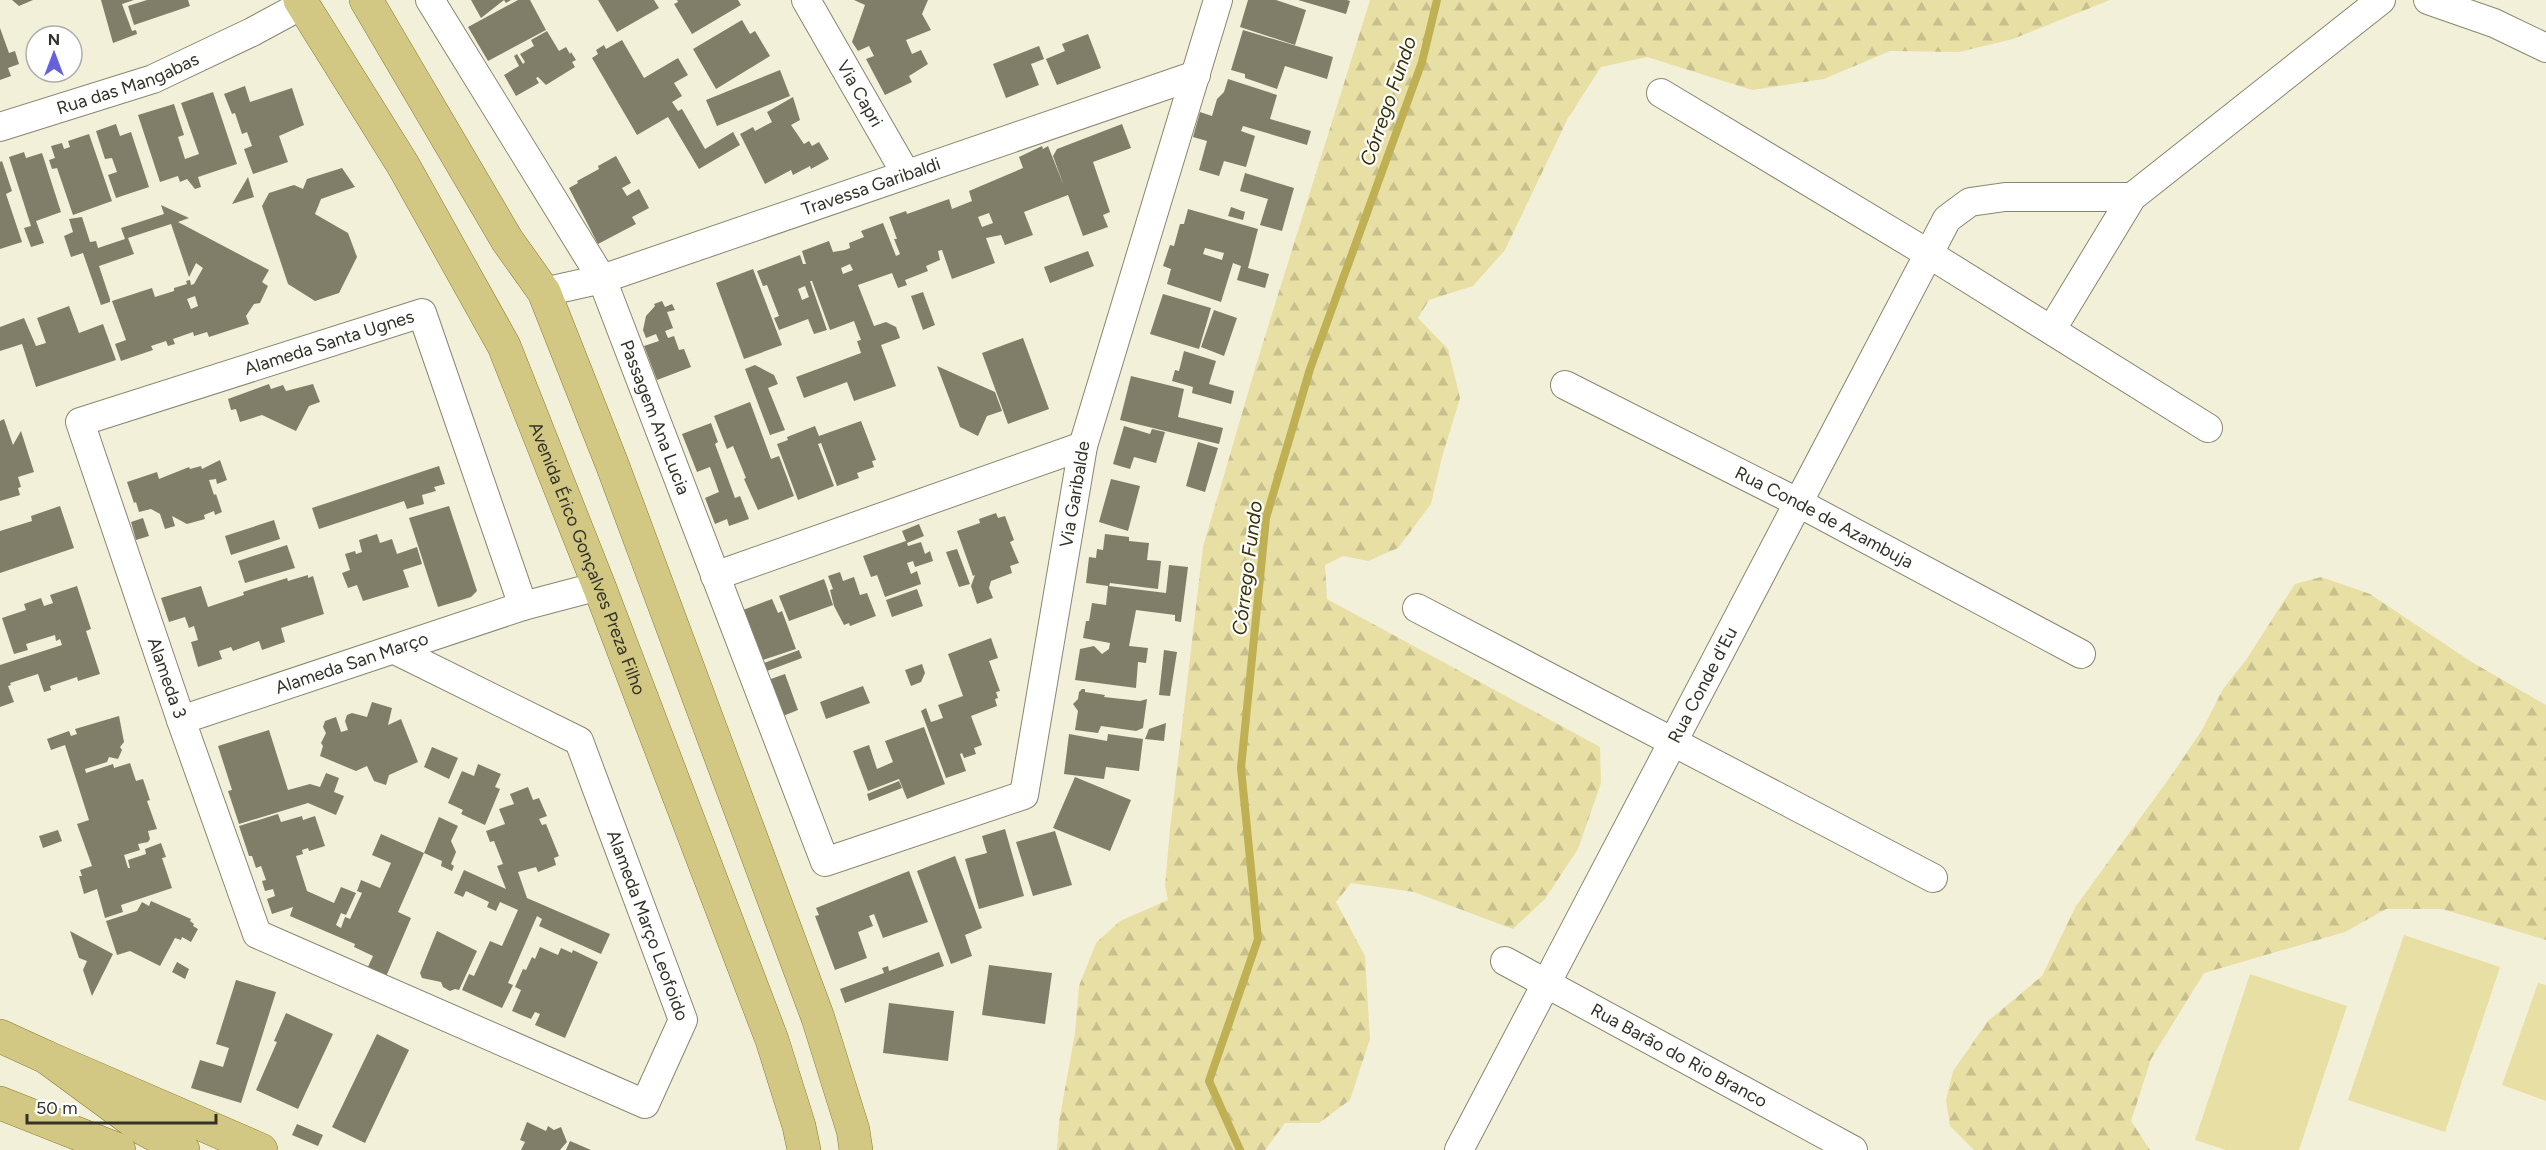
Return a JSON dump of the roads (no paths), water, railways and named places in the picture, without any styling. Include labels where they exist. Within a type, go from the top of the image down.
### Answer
[{"type":"main road","points":[[366,0],[507,240],[544,292],[616,476],[818,1018],[853,1130],[856,1150]]},
{"type":"main road","name":"Avenida Érico Gonçalves Preza Filho","points":[[301,3],[403,165],[504,346],[599,586],[772,1040],[799,1126],[804,1150]]},
{"type":"main road","points":[[403,165],[450,143]]},
{"type":"main road","points":[[0,1036],[261,1150]]},
{"type":"main road","points":[[46,1057],[144,1129],[183,1150]]},
{"type":"main road","points":[[10,1107],[96,1150]]},
{"type":"main road","points":[[10,1107],[119,1150]]},
{"type":"street","name":"Passagem Ana Lucia","points":[[430,0],[602,279],[825,862]]},
{"type":"street","name":"Via Garibalde","points":[[825,862],[1024,795],[1083,446],[1218,0]]},
{"type":"street","points":[[2058,319],[2132,197],[2381,0]]},
{"type":"street","points":[[2428,0],[2494,23],[2546,48]]},
{"type":"street","name":"Rua das Mangabas","points":[[0,127],[153,79],[252,32],[301,3]]},
{"type":"street","name":"Via Capri","points":[[813,4],[906,174]]},
{"type":"street","name":"Travessa Garibaldi","points":[[544,292],[602,279],[1196,75]]},
{"type":"street","points":[[1661,93],[1929,254],[2208,428]]},
{"type":"street","name":"Rua Conde d'Eu","points":[[1459,1150],[1947,219],[1970,202],[2005,197],[2132,197]]},
{"type":"street","name":"Alameda Santa Ugnes","points":[[80,422],[422,313],[523,606]]},
{"type":"street","name":"Rua Conde de Azambuja","points":[[1565,385],[1797,502],[2081,654]]},
{"type":"street","name":"Alameda 3","points":[[80,422],[181,720],[257,934]]},
{"type":"street","points":[[715,576],[1083,446]]},
{"type":"street","name":"Alameda San Março","points":[[181,720],[523,606],[599,586]]},
{"type":"street","points":[[1417,608],[1671,743],[1933,878]]},
{"type":"street","name":"Alameda Março Leofoido","points":[[257,934],[645,1104],[683,1020],[579,741],[395,650]]},
{"type":"street","name":"Rua Barão do Rio Branco","points":[[1505,961],[1853,1150]]},
{"type":"waterway","name":"Córrego Fundo","points":[[1240,1150],[1209,1081],[1258,939],[1241,768],[1266,518],[1310,369],[1422,62],[1437,0]]}]
